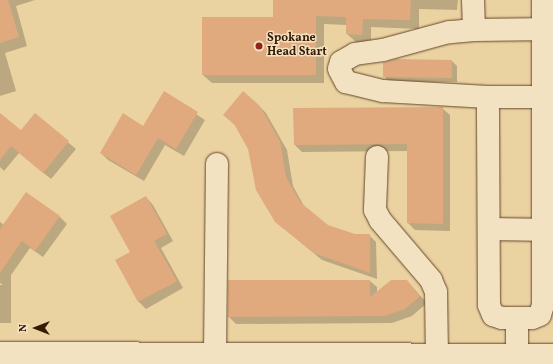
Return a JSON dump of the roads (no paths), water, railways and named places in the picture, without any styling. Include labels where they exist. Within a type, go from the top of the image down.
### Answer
[{"type":"street","points":[[473,0],[474,30]]},
{"type":"street","points":[[488,97],[489,305],[493,315],[517,319],[540,315],[543,305],[548,230],[548,30],[543,0]]},
{"type":"street","points":[[548,30],[474,30],[449,32],[383,50],[355,54],[341,62],[339,69],[346,82],[383,91],[488,97],[548,97]]},
{"type":"street","points":[[377,157],[375,210],[380,220],[430,280],[436,292],[437,355]]},
{"type":"street","points":[[215,355],[217,164]]},
{"type":"street","points":[[489,229],[548,230]]},
{"type":"street","points":[[517,319],[517,355]]},
{"type":"street","points":[[0,353],[72,359],[215,355],[342,359],[437,355],[553,354]]},
{"type":"place","name":"Spokane Head Start","points":[[259,46]]}]
